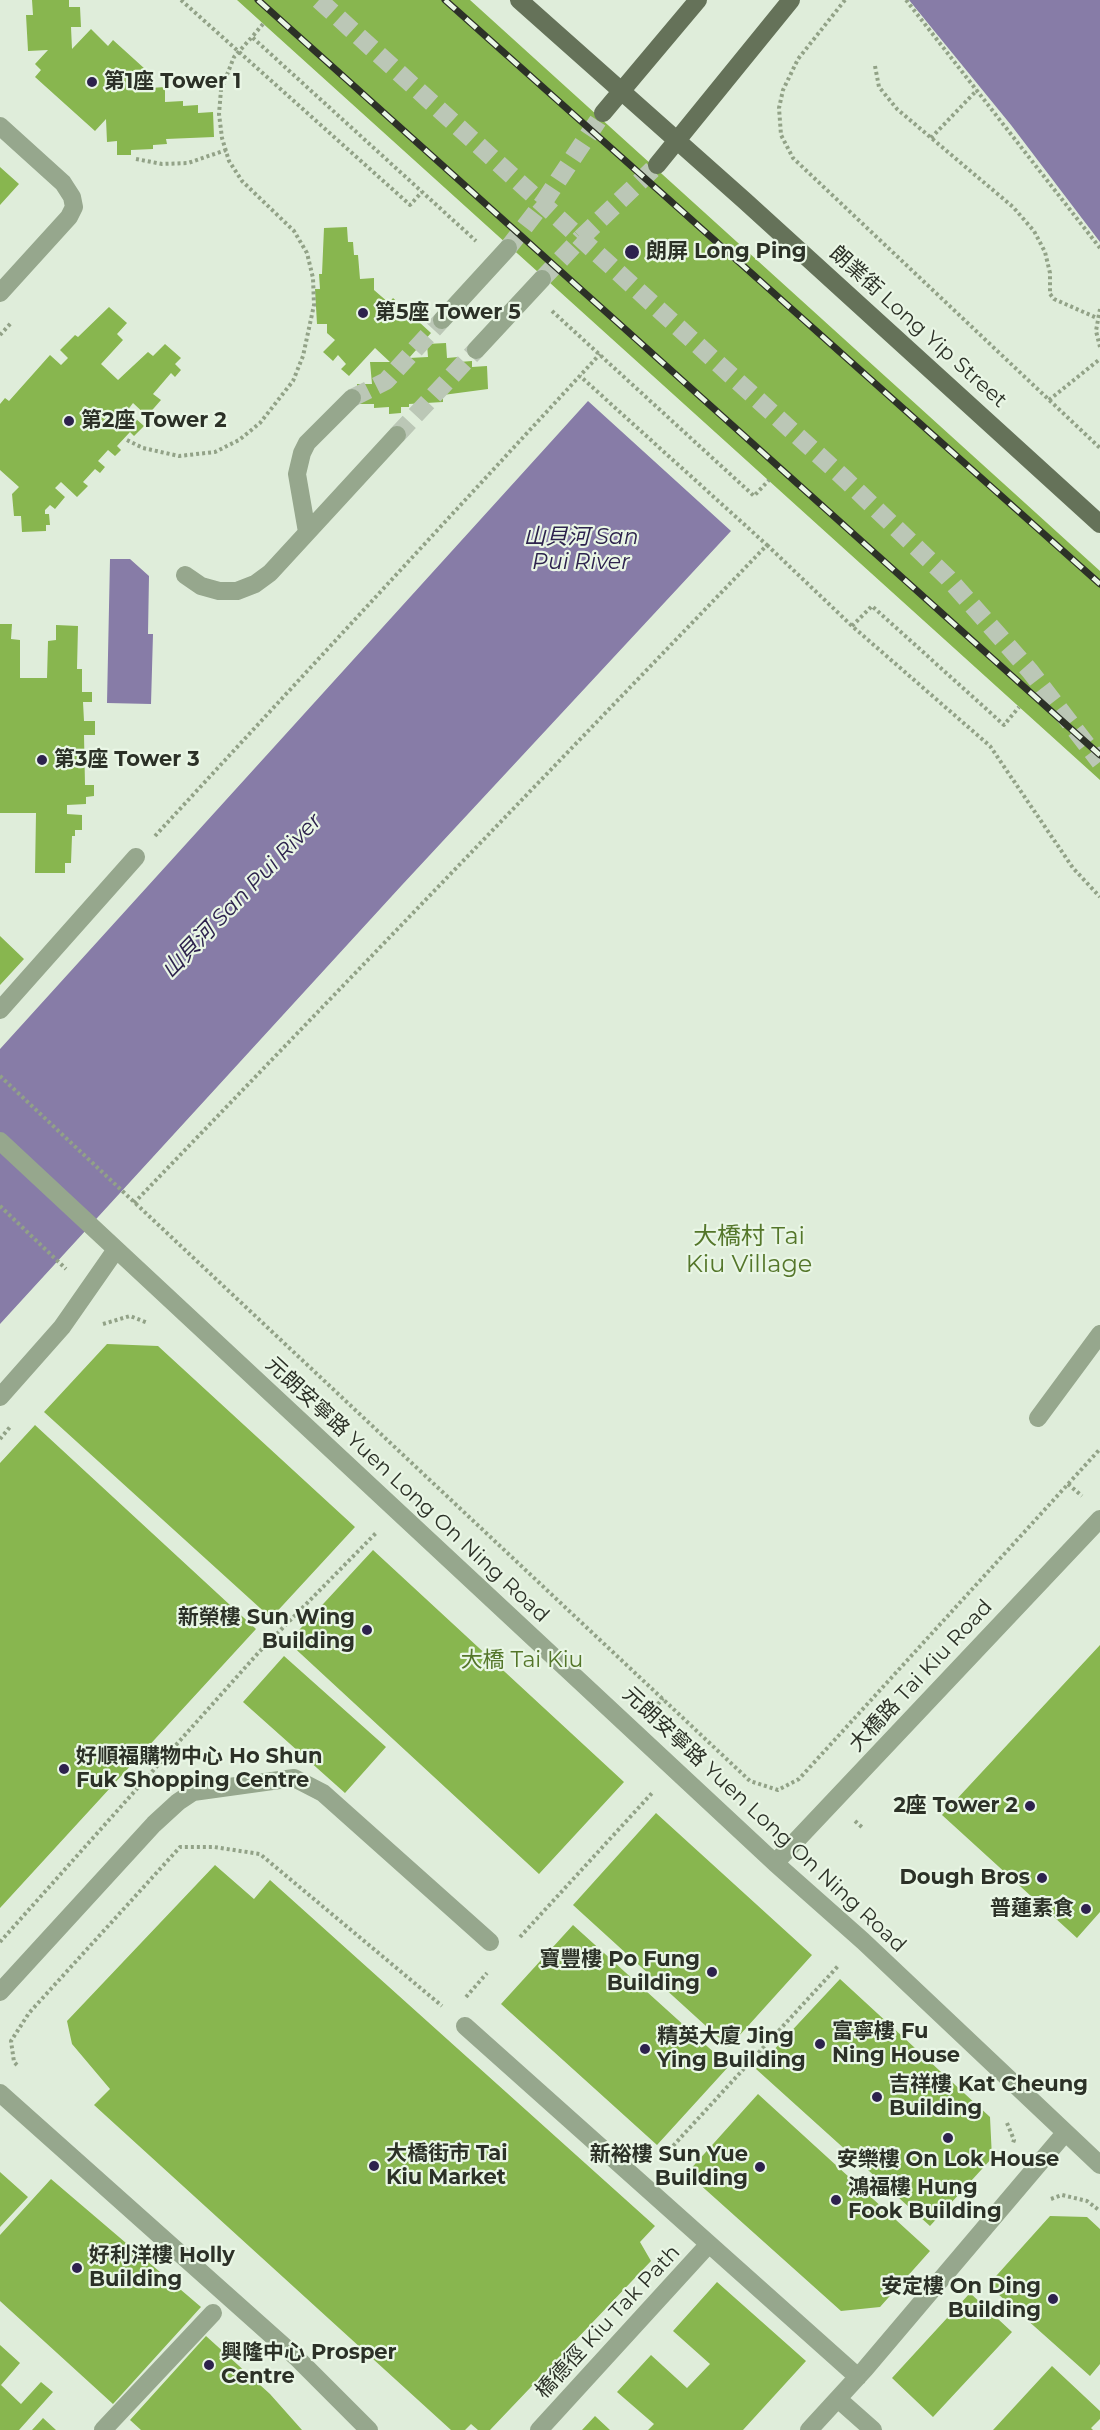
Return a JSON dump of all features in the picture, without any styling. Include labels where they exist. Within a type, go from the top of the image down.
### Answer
[{"type":"main road","name":"朗業街 Long Yip Street","points":[[519,0],[679,141],[1100,524]]},
{"type":"main road","points":[[603,113],[698,0]]},
{"type":"main road","points":[[657,165],[679,141],[791,0]]},
{"type":"street","points":[[0,126],[63,183],[72,197],[74,207],[69,217],[0,293]]},
{"type":"street","points":[[442,320],[508,248]]},
{"type":"street","points":[[476,350],[542,279]]},
{"type":"street","points":[[307,532],[297,474],[302,453],[307,443],[352,398]]},
{"type":"street","points":[[185,575],[201,586],[219,591],[237,591],[255,584],[270,573],[397,435]]},
{"type":"street","points":[[0,1011],[136,856]]},
{"type":"street","name":"元朗安寧路 Yuen Long On Ning Road","points":[[0,1141],[111,1247],[775,1863],[863,1941],[1100,2166]]},
{"type":"street","points":[[0,1397],[62,1326],[111,1247]]},
{"type":"street","points":[[1038,1418],[1100,1334]]},
{"type":"street","name":"大橋路 Tai Kiu Road","points":[[775,1863],[1100,1519]]},
{"type":"street","points":[[0,1992],[154,1824],[178,1802],[193,1792],[294,1778],[323,1793],[490,1942]]},
{"type":"street","points":[[465,2026],[858,2377]]},
{"type":"street","points":[[0,2093],[296,2357],[369,2430]]},
{"type":"street","points":[[809,2430],[858,2377],[1065,2133]]},
{"type":"street","name":"橋德徑 Kiu Tak Path","points":[[539,2430],[709,2244]]},
{"type":"street","points":[[103,2430],[213,2313]]},
{"type":"street","points":[[838,2398],[873,2430]]},
{"type":"path","points":[[181,0],[410,205],[422,192],[252,37]]},
{"type":"path","points":[[845,0],[798,59],[783,90],[779,108],[781,135],[793,158],[1100,448]]},
{"type":"path","points":[[906,0],[1100,248]]},
{"type":"path","points":[[127,440],[143,448],[179,456],[216,452],[239,440],[260,423],[293,381],[303,356],[314,305],[313,278],[307,253],[294,231],[258,199],[242,181],[226,150],[219,114],[220,90],[228,68],[238,51],[263,24]]},
{"type":"path","points":[[875,66],[879,87],[897,109],[1013,207],[1035,231],[1045,252],[1050,273],[1048,288],[1054,299],[1096,318]]},
{"type":"path","points":[[931,138],[977,90]]},
{"type":"path","points":[[136,159],[162,164],[188,163],[226,150]]},
{"type":"path","points":[[1100,309],[1096,318],[1100,347]]},
{"type":"path","points":[[136,856],[600,354]]},
{"type":"path","points":[[1049,400],[1100,358]]},
{"type":"path","points":[[610,364],[754,496],[769,480]]},
{"type":"path","points":[[580,376],[767,545],[852,626],[990,746],[1073,868],[1100,897]]},
{"type":"path","points":[[134,1203],[767,545]]},
{"type":"path","points":[[852,626],[872,606],[1004,725],[1019,707]]},
{"type":"path","points":[[0,1076],[750,1782],[778,1790],[799,1779],[1100,1449]]},
{"type":"path","points":[[0,1206],[67,1268]]},
{"type":"path","points":[[96,1331],[102,1324],[130,1316],[155,1326]]},
{"type":"path","points":[[0,1439],[13,1424]]},
{"type":"path","points":[[368,1524],[385,1540]]},
{"type":"path","points":[[0,1942],[259,1652],[376,1532]]},
{"type":"path","points":[[646,1784],[662,1799]]},
{"type":"path","points":[[518,1939],[654,1791]]},
{"type":"path","points":[[22,2070],[14,2062],[11,2040],[29,2013],[180,1847],[214,1847],[260,1854],[443,2007]]},
{"type":"path","points":[[459,2006],[494,1964],[490,1942]]},
{"type":"path","points":[[831,1957],[847,1973]]},
{"type":"path","points":[[640,2181],[839,1965]]},
{"type":"path","points":[[999,2115],[1007,2123],[1014,2140],[1012,2147]]},
{"type":"water","points":[[909,0],[1100,0],[1100,242],[1011,125]]},
{"type":"water","name":"山貝河 San Pui River","points":[[588,401],[731,531],[402,885],[0,1324],[0,1049]]},
{"type":"water","points":[[110,559],[130,559],[149,576],[148,634],[153,634],[151,704],[107,703]]},
{"type":"building","name":"第1座 Tower 1","points":[[32,0],[69,0],[69,7],[80,7],[81,27],[71,27],[72,49],[91,29],[108,46],[113,40],[145,69],[138,77],[150,88],[165,87],[165,102],[183,101],[183,106],[198,105],[198,113],[213,112],[214,137],[166,139],[167,144],[153,145],[153,149],[131,150],[131,155],[117,155],[117,141],[107,142],[106,119],[95,131],[35,77],[41,70],[35,64],[48,50],[28,51],[26,15],[33,15]]},
{"type":"building","name":"朗屏 Long Ping","points":[[237,0],[470,0],[1100,571],[1100,780]]},
{"type":"building","points":[[0,167],[19,184],[0,205]]},
{"type":"building","name":"第5座 Tower 5","points":[[347,227],[348,242],[353,242],[354,255],[358,255],[360,279],[374,278],[374,290],[389,303],[393,298],[431,333],[409,358],[428,357],[427,344],[446,343],[447,358],[458,357],[459,362],[472,361],[472,367],[487,366],[488,389],[443,395],[443,402],[409,404],[409,407],[401,407],[401,413],[389,414],[389,407],[374,408],[374,404],[358,404],[357,384],[372,384],[370,362],[390,362],[375,348],[349,376],[341,369],[346,364],[338,355],[333,361],[323,352],[335,340],[327,333],[327,324],[317,324],[315,289],[320,289],[319,274],[322,274],[324,228]]},
{"type":"building","name":"第2座 Tower 2","points":[[109,307],[127,323],[117,334],[123,340],[101,364],[118,380],[148,352],[153,356],[165,344],[181,358],[175,364],[181,370],[175,377],[171,373],[153,394],[161,400],[147,416],[133,403],[127,411],[144,426],[134,436],[130,432],[117,446],[121,450],[115,456],[108,450],[98,461],[105,467],[100,473],[95,469],[83,482],[88,486],[77,497],[61,482],[55,488],[65,497],[55,509],[50,505],[45,510],[45,514],[49,514],[50,525],[46,525],[46,531],[22,532],[21,516],[14,516],[12,494],[19,487],[0,470],[0,404],[5,398],[9,401],[50,355],[61,365],[68,358],[60,350],[75,335],[78,337]]},
{"type":"building","name":"第3座 Tower 3","points":[[0,624],[12,624],[11,639],[20,640],[20,678],[47,678],[48,641],[56,640],[56,625],[78,626],[77,669],[82,669],[82,692],[92,692],[92,702],[83,702],[84,721],[95,721],[95,735],[84,735],[85,785],[94,785],[94,796],[86,797],[86,804],[67,805],[67,814],[82,815],[82,830],[75,830],[75,836],[72,836],[71,863],[65,863],[65,873],[35,873],[36,813],[0,813]]},
{"type":"building","points":[[0,936],[24,959],[0,985]]},
{"type":"building","points":[[107,1344],[158,1346],[355,1527],[271,1618],[44,1412]]},
{"type":"building","name":"好順福購物中心 Ho Shun Fuk Shopping Centre","points":[[35,1425],[256,1629],[0,1908],[0,1463]]},
{"type":"building","points":[[373,1550],[624,1782],[539,1874],[288,1642]]},
{"type":"building","points":[[1100,1645],[1100,1912],[1077,1938],[942,1815]]},
{"type":"building","points":[[284,1656],[386,1747],[345,1793],[243,1702]]},
{"type":"building","points":[[656,1813],[812,1955],[729,2047],[573,1905]]},
{"type":"building","name":"大橋街市 Tai Kiu Market","points":[[215,1865],[254,1899],[270,1880],[655,2226],[640,2242],[651,2261],[490,2430],[478,2430],[471,2424],[465,2430],[451,2430],[94,2105],[110,2089],[72,2044],[67,2021]]},
{"type":"building","points":[[573,1925],[729,2066],[657,2145],[501,2004]]},
{"type":"building","points":[[840,1979],[990,2117],[992,2158],[930,2226],[756,2069]]},
{"type":"building","points":[[758,2094],[930,2251],[880,2307],[841,2311],[687,2173]]},
{"type":"building","points":[[0,2172],[28,2197],[0,2227]]},
{"type":"building","name":"好利洋樓 Holly Building","points":[[51,2179],[201,2307],[113,2404],[0,2301],[0,2235]]},
{"type":"building","name":"安定樓 On Ding Building","points":[[1050,2216],[1087,2217],[1100,2229],[1100,2364],[1090,2376],[988,2285]]},
{"type":"building","points":[[717,2282],[806,2361],[743,2430],[648,2430],[654,2424],[617,2392],[651,2355],[687,2388],[710,2364],[673,2331]]},
{"type":"building","points":[[970,2293],[1012,2332],[933,2417],[892,2378]]},
{"type":"building","name":"興隆中心 Prosper Centre","points":[[206,2336],[270,2394],[302,2430],[141,2430],[130,2420]]},
{"type":"building","points":[[0,2345],[20,2363],[1,2385],[21,2404],[41,2382],[53,2392],[19,2430],[0,2430]]},
{"type":"building","points":[[1052,2366],[1100,2411],[1100,2419],[1091,2428],[1093,2430],[993,2430]]},
{"type":"building","points":[[595,2416],[610,2430],[582,2430]]},
{"type":"building","points":[[43,2418],[56,2430],[32,2430]]},
{"type":"tunnel","points":[[319,0],[846,480],[948,578],[1030,671],[1100,762]]},
{"type":"tunnel","points":[[543,203],[603,113]]},
{"type":"tunnel","points":[[581,238],[657,165]]},
{"type":"tunnel","points":[[508,248],[543,203]]},
{"type":"tunnel","points":[[542,279],[581,238]]},
{"type":"tunnel","points":[[352,398],[386,381],[442,320]]},
{"type":"tunnel","points":[[397,435],[476,350]]},
{"type":"railway","points":[[258,0],[1100,755]]},
{"type":"railway","points":[[445,0],[1100,584]]},
{"type":"place","name":"第1座 Tower 1","points":[[92,82]]},
{"type":"place","name":"朗屏 Long Ping","points":[[632,252]]},
{"type":"place","name":"第5座 Tower 5","points":[[363,313]]},
{"type":"place","name":"第2座 Tower 2","points":[[69,421]]},
{"type":"place","name":"第3座 Tower 3","points":[[42,760]]},
{"type":"place","name":"新榮樓 Sun Wing Building","points":[[367,1630]]},
{"type":"place","name":"好順福購物中心 Ho Shun Fuk Shopping Centre","points":[[64,1769]]},
{"type":"place","name":"2座 Tower 2","points":[[1030,1806]]},
{"type":"place","name":"Dough Bros","points":[[1042,1878]]},
{"type":"place","name":"普蓮素食","points":[[1086,1909]]},
{"type":"place","name":"寶豐樓 Po Fung Building","points":[[712,1972]]},
{"type":"place","name":"富寧樓 Fu Ning House","points":[[820,2044]]},
{"type":"place","name":"精英大廈 Jing Ying Building","points":[[645,2049]]},
{"type":"place","name":"吉祥樓 Kat Cheung Building","points":[[877,2097]]},
{"type":"place","name":"安樂樓 On Lok House","points":[[948,2138]]},
{"type":"place","name":"大橋街市 Tai Kiu Market","points":[[374,2166]]},
{"type":"place","name":"新裕樓 Sun Yue Building","points":[[760,2167]]},
{"type":"place","name":"鴻福樓 Hung Fook Building","points":[[836,2200]]},
{"type":"place","name":"好利洋樓 Holly Building","points":[[77,2268]]},
{"type":"place","name":"安定樓 On Ding Building","points":[[1053,2299]]},
{"type":"place","name":"興隆中心 Prosper Centre","points":[[209,2365]]},
{"type":"district","name":"大橋村 Tai Kiu Village","points":[[749,1251]]},
{"type":"district","name":"大橋 Tai Kiu","points":[[522,1661]]}]
